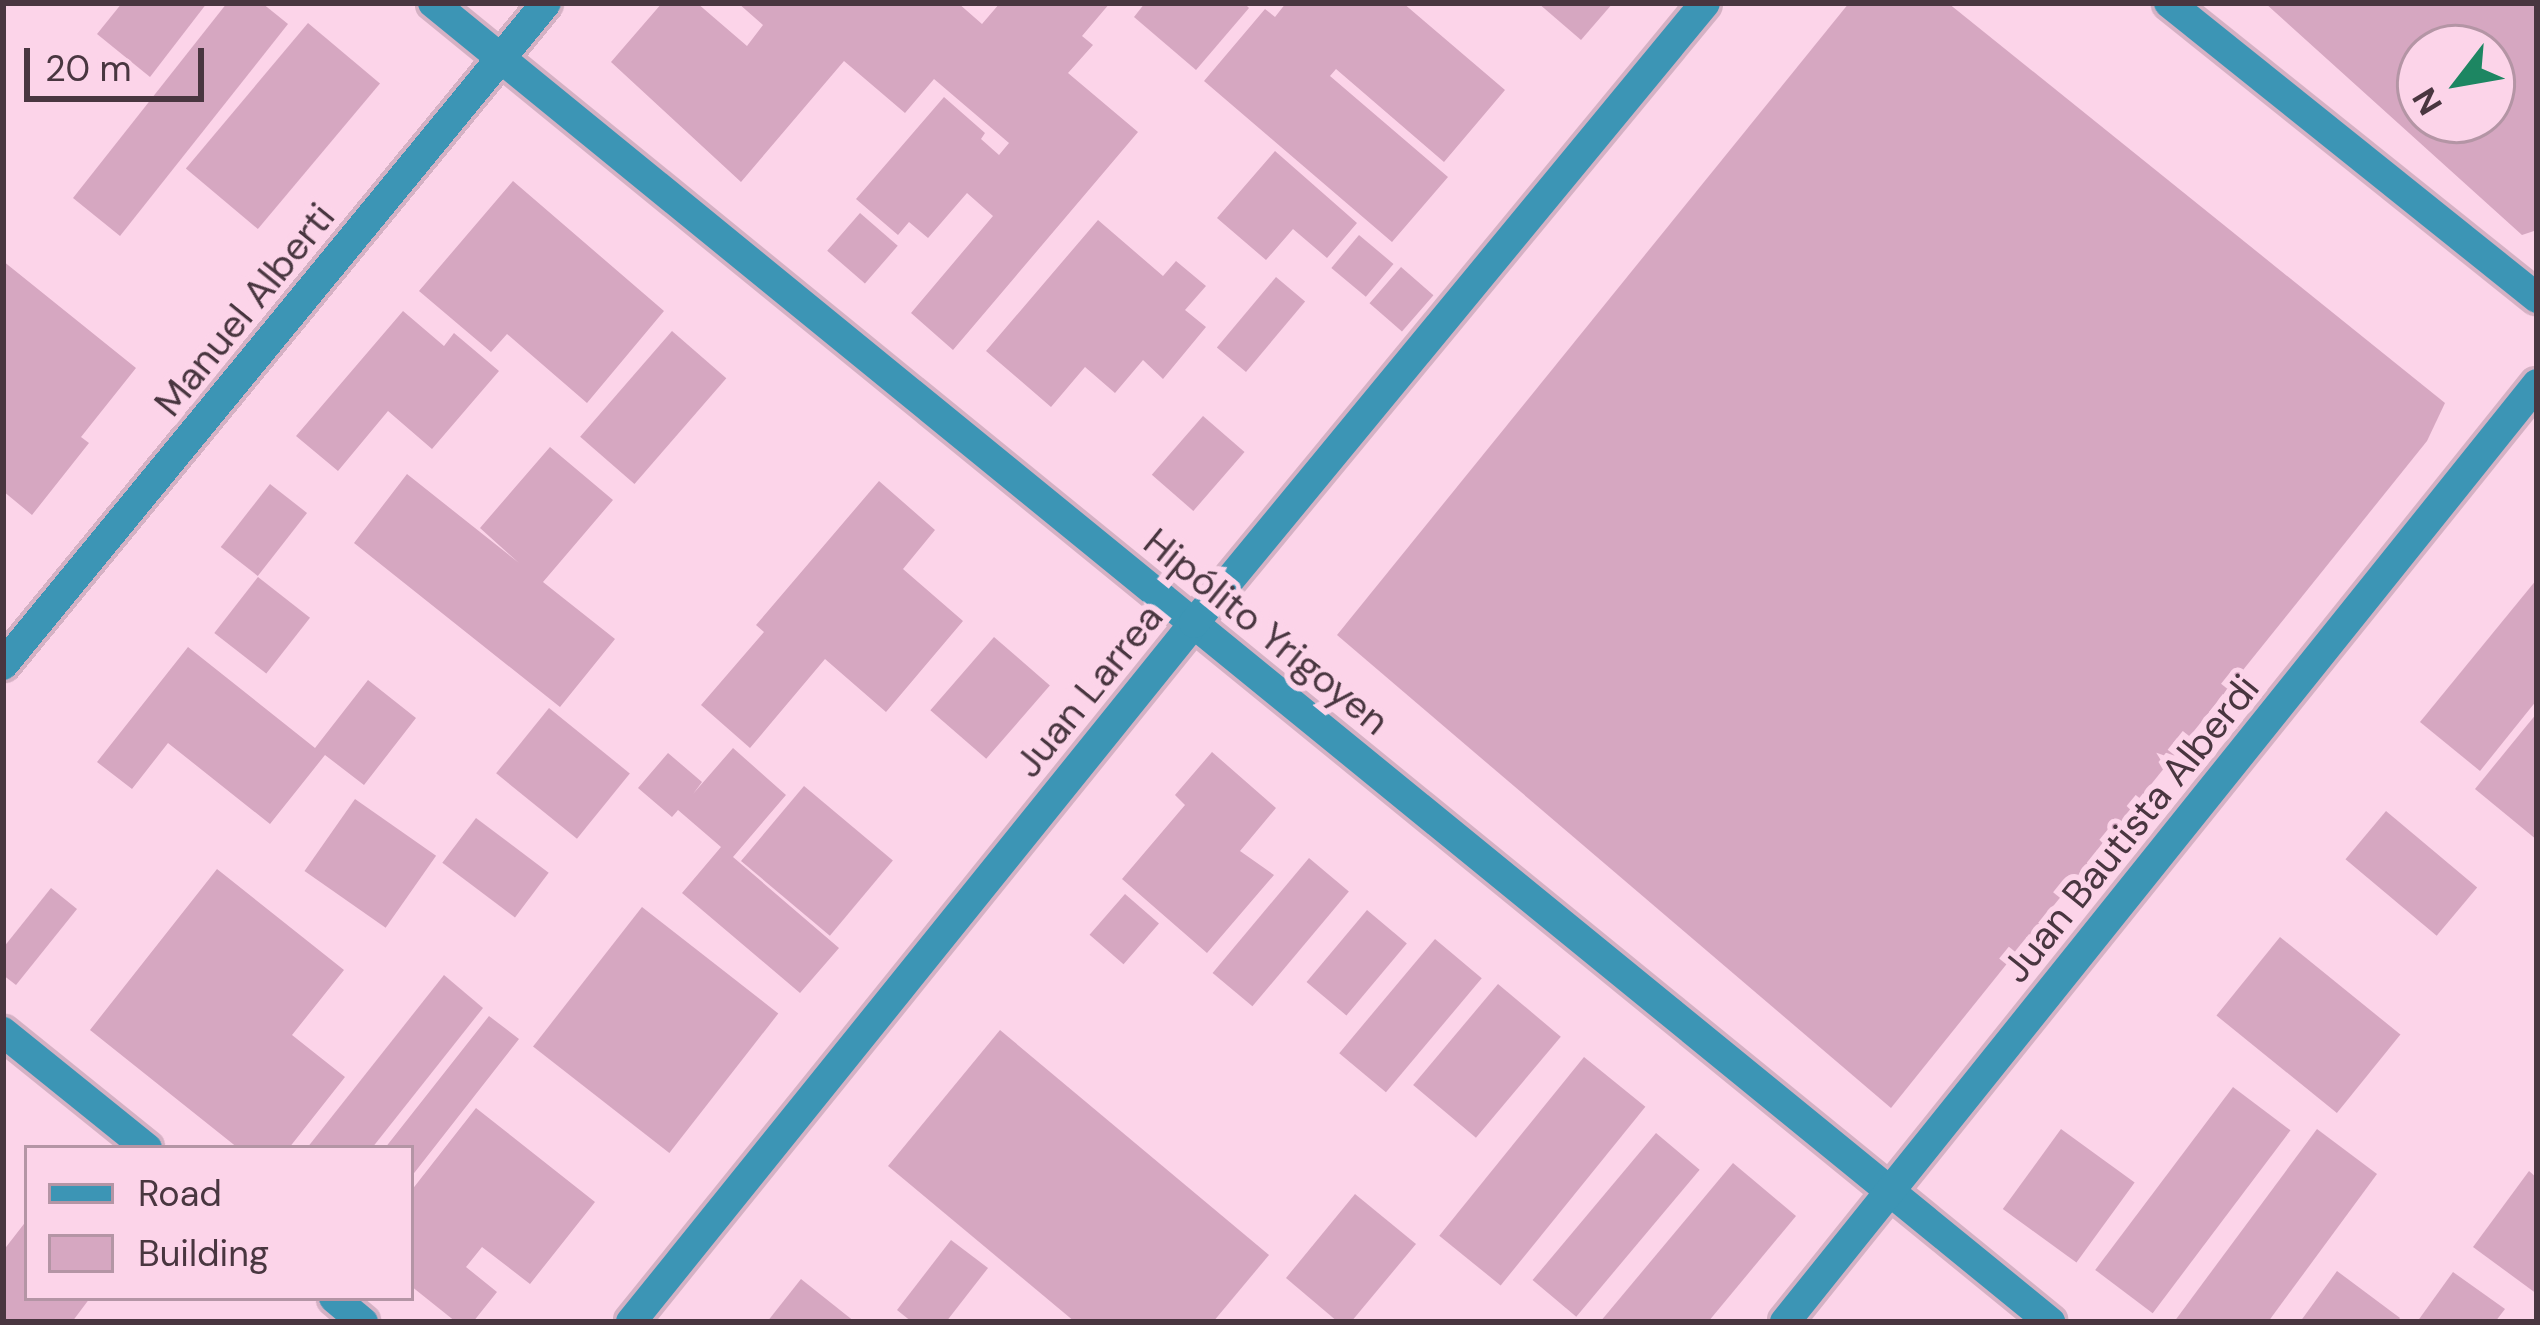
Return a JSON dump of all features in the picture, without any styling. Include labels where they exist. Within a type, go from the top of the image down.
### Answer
[{"type":"street","name":"Hipólito Yrigoyen","points":[[433,3],[2050,1322]]},
{"type":"street","name":"Manuel Alberti","points":[[3,665],[546,3]]},
{"type":"street","name":"Juan Larrea","points":[[631,1322],[1194,623],[1705,3]]},
{"type":"street","points":[[2169,3],[2537,298]]},
{"type":"street","name":"Juan Bautista Alberdi","points":[[1785,1322],[2537,383]]},
{"type":"street","points":[[3,1032],[143,1145]]},
{"type":"street","points":[[338,1301],[364,1322]]},
{"type":"building","points":[[122,3],[207,3],[150,77],[97,34]]},
{"type":"building","points":[[227,3],[262,3],[288,24],[120,236],[73,198]]},
{"type":"building","points":[[662,3],[697,3],[747,46],[763,25],[738,3],[958,3],[982,24],[1000,3],[1110,3],[1082,36],[1093,45],[1068,73],[1138,132],[953,350],[911,313],[993,216],[967,193],[928,238],[909,222],[898,235],[856,199],[944,97],[985,133],[981,139],[999,155],[1009,143],[934,79],[905,113],[844,61],[741,182],[611,62]]},
{"type":"building","points":[[1145,3],[1244,3],[1249,8],[1196,70],[1134,17]]},
{"type":"building","points":[[1286,3],[1403,3],[1505,90],[1444,162],[1336,69],[1330,76],[1448,177],[1392,242],[1204,81],[1265,9],[1275,17]]},
{"type":"building","points":[[1538,3],[1613,3],[1581,40]]},
{"type":"building","points":[[1849,3],[1948,3],[2445,403],[2427,441],[1891,1108],[1337,635]]},
{"type":"building","points":[[2265,3],[2537,3],[2537,230],[2522,235],[2421,144],[2516,144],[2516,24],[2396,24],[2396,121]]},
{"type":"building","points":[[308,23],[380,83],[258,229],[186,169]]},
{"type":"building","points":[[1275,151],[1357,223],[1327,258],[1293,229],[1266,260],[1217,218]]},
{"type":"building","points":[[513,181],[664,311],[587,403],[507,334],[491,352],[419,291]]},
{"type":"building","points":[[860,213],[898,246],[865,284],[827,251]]},
{"type":"building","points":[[1098,220],[1163,276],[1176,261],[1206,286],[1185,310],[1206,327],[1163,379],[1143,360],[1115,393],[1085,367],[1051,407],[986,351]]},
{"type":"building","points":[[1359,235],[1393,264],[1366,297],[1331,268]]},
{"type":"building","points":[[3,261],[136,368],[81,437],[89,443],[32,515],[3,491]]},
{"type":"building","points":[[1401,267],[1433,295],[1402,331],[1370,303]]},
{"type":"building","points":[[1276,277],[1305,301],[1246,372],[1217,347]]},
{"type":"building","points":[[403,311],[444,346],[454,333],[499,371],[432,449],[388,411],[338,471],[296,436]]},
{"type":"building","points":[[672,331],[726,378],[634,484],[580,437]]},
{"type":"building","points":[[1203,416],[1245,452],[1193,511],[1152,475]]},
{"type":"building","points":[[550,447],[613,500],[543,582],[615,639],[560,707],[354,543],[407,474],[519,563],[480,528]]},
{"type":"building","points":[[879,481],[935,530],[903,569],[963,621],[886,712],[825,659],[750,748],[701,705],[764,632],[756,625]]},
{"type":"building","points":[[270,484],[307,513],[258,576],[221,547]]},
{"type":"building","points":[[258,577],[310,618],[266,674],[214,633]]},
{"type":"building","points":[[2537,579],[2537,700],[2480,771],[2420,722]]},
{"type":"building","points":[[994,637],[1050,686],[986,759],[930,710]]},
{"type":"building","points":[[188,647],[315,748],[368,680],[416,718],[364,785],[325,755],[270,824],[168,743],[132,789],[97,762]]},
{"type":"building","points":[[549,708],[630,773],[577,839],[496,773]]},
{"type":"building","points":[[2537,713],[2537,840],[2475,789]]},
{"type":"building","points":[[733,748],[786,795],[733,857],[839,948],[800,993],[682,893],[721,847],[678,810],[672,817],[638,788],[668,753],[702,782],[693,794]]},
{"type":"building","points":[[1212,752],[1276,808],[1240,851],[1274,875],[1207,953],[1122,879],[1185,805],[1175,795]]},
{"type":"building","points":[[804,786],[893,861],[830,936],[741,861]]},
{"type":"building","points":[[355,799],[436,856],[386,928],[305,871]]},
{"type":"building","points":[[2386,811],[2477,887],[2437,936],[2346,859]]},
{"type":"building","points":[[476,818],[549,873],[515,917],[442,863]]},
{"type":"building","points":[[1309,858],[1349,891],[1252,1006],[1213,973]]},
{"type":"building","points":[[217,869],[344,970],[292,1035],[345,1077],[291,1145],[234,1145],[90,1030]]},
{"type":"building","points":[[51,888],[77,909],[16,985],[3,975],[3,948]]},
{"type":"building","points":[[1125,894],[1159,924],[1124,964],[1090,935]]},
{"type":"building","points":[[642,907],[778,1014],[669,1153],[533,1046]]},
{"type":"building","points":[[1367,910],[1407,943],[1346,1015],[1307,982]]},
{"type":"building","points":[[2280,937],[2400,1035],[2337,1113],[2216,1015]]},
{"type":"building","points":[[1435,939],[1482,978],[1386,1092],[1339,1053]]},
{"type":"building","points":[[444,975],[483,1008],[374,1145],[309,1145]]},
{"type":"building","points":[[1498,984],[1561,1037],[1476,1138],[1413,1085]]},
{"type":"building","points":[[489,1016],[519,1039],[414,1173],[414,1145],[387,1145]]},
{"type":"building","points":[[1000,1030],[1269,1255],[1213,1322],[1075,1322],[888,1166]]},
{"type":"building","points":[[1584,1057],[1645,1107],[1501,1285],[1439,1236]]},
{"type":"building","points":[[2233,1087],[2291,1130],[2153,1313],[2095,1270]]},
{"type":"building","points":[[476,1108],[595,1202],[530,1284],[482,1247],[466,1267],[497,1292],[473,1322],[456,1322],[414,1288],[414,1187]]},
{"type":"building","points":[[2061,1129],[2135,1182],[2076,1263],[2003,1209]]},
{"type":"building","points":[[2317,1129],[2377,1174],[2268,1322],[2174,1322]]},
{"type":"building","points":[[1656,1133],[1700,1170],[1576,1317],[1533,1280]]},
{"type":"building","points":[[1733,1163],[1796,1216],[1708,1322],[1600,1322]]},
{"type":"building","points":[[2529,1171],[2537,1178],[2537,1294],[2473,1247]]},
{"type":"building","points":[[1355,1194],[1416,1244],[1351,1322],[1338,1322],[1286,1278]]},
{"type":"building","points":[[24,1224],[24,1301],[88,1301],[72,1322],[3,1322],[3,1251]]},
{"type":"building","points":[[951,1240],[988,1268],[946,1322],[912,1322],[897,1310]]},
{"type":"building","points":[[2337,1271],[2400,1318],[2397,1322],[2300,1322]]},
{"type":"building","points":[[2453,1272],[2505,1309],[2495,1322],[2417,1322]]},
{"type":"building","points":[[801,1279],[855,1322],[767,1322]]}]
